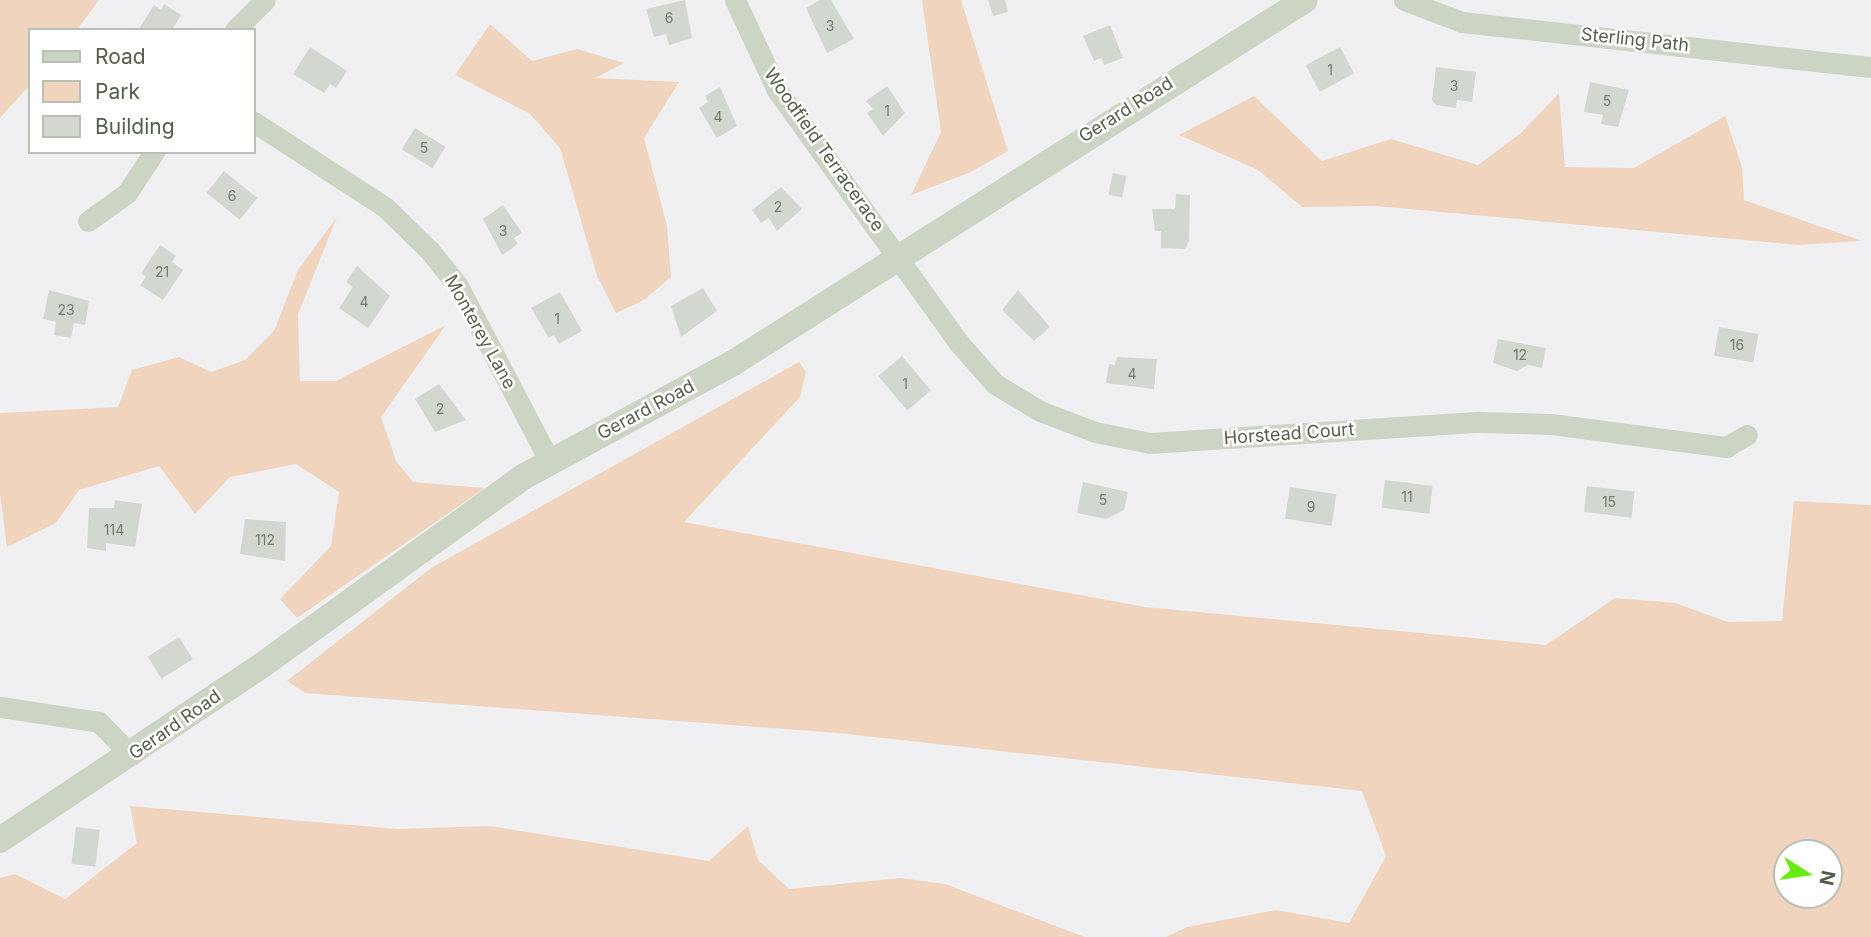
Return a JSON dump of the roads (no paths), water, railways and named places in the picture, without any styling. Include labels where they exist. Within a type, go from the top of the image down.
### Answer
[{"type":"street","points":[[237,28],[265,0]]},
{"type":"street","name":"Woodfield Terracerace","points":[[736,0],[776,90],[902,258]]},
{"type":"street","name":"Gerard Road","points":[[0,841],[131,755],[550,462],[733,363],[902,258],[995,193],[1305,0]]},
{"type":"street","name":"Sterling Path","points":[[1404,0],[1462,22],[1871,67]]},
{"type":"street","name":"Monterey Lane","points":[[256,123],[385,207],[430,251],[458,286],[550,462]]},
{"type":"street","points":[[88,221],[127,193],[153,154]]},
{"type":"street","name":"Horstead Court","points":[[902,258],[958,342],[995,384],[1040,411],[1139,441],[1479,422],[1550,424],[1726,447],[1747,435]]},
{"type":"street","points":[[0,707],[99,722],[131,755]]}]
